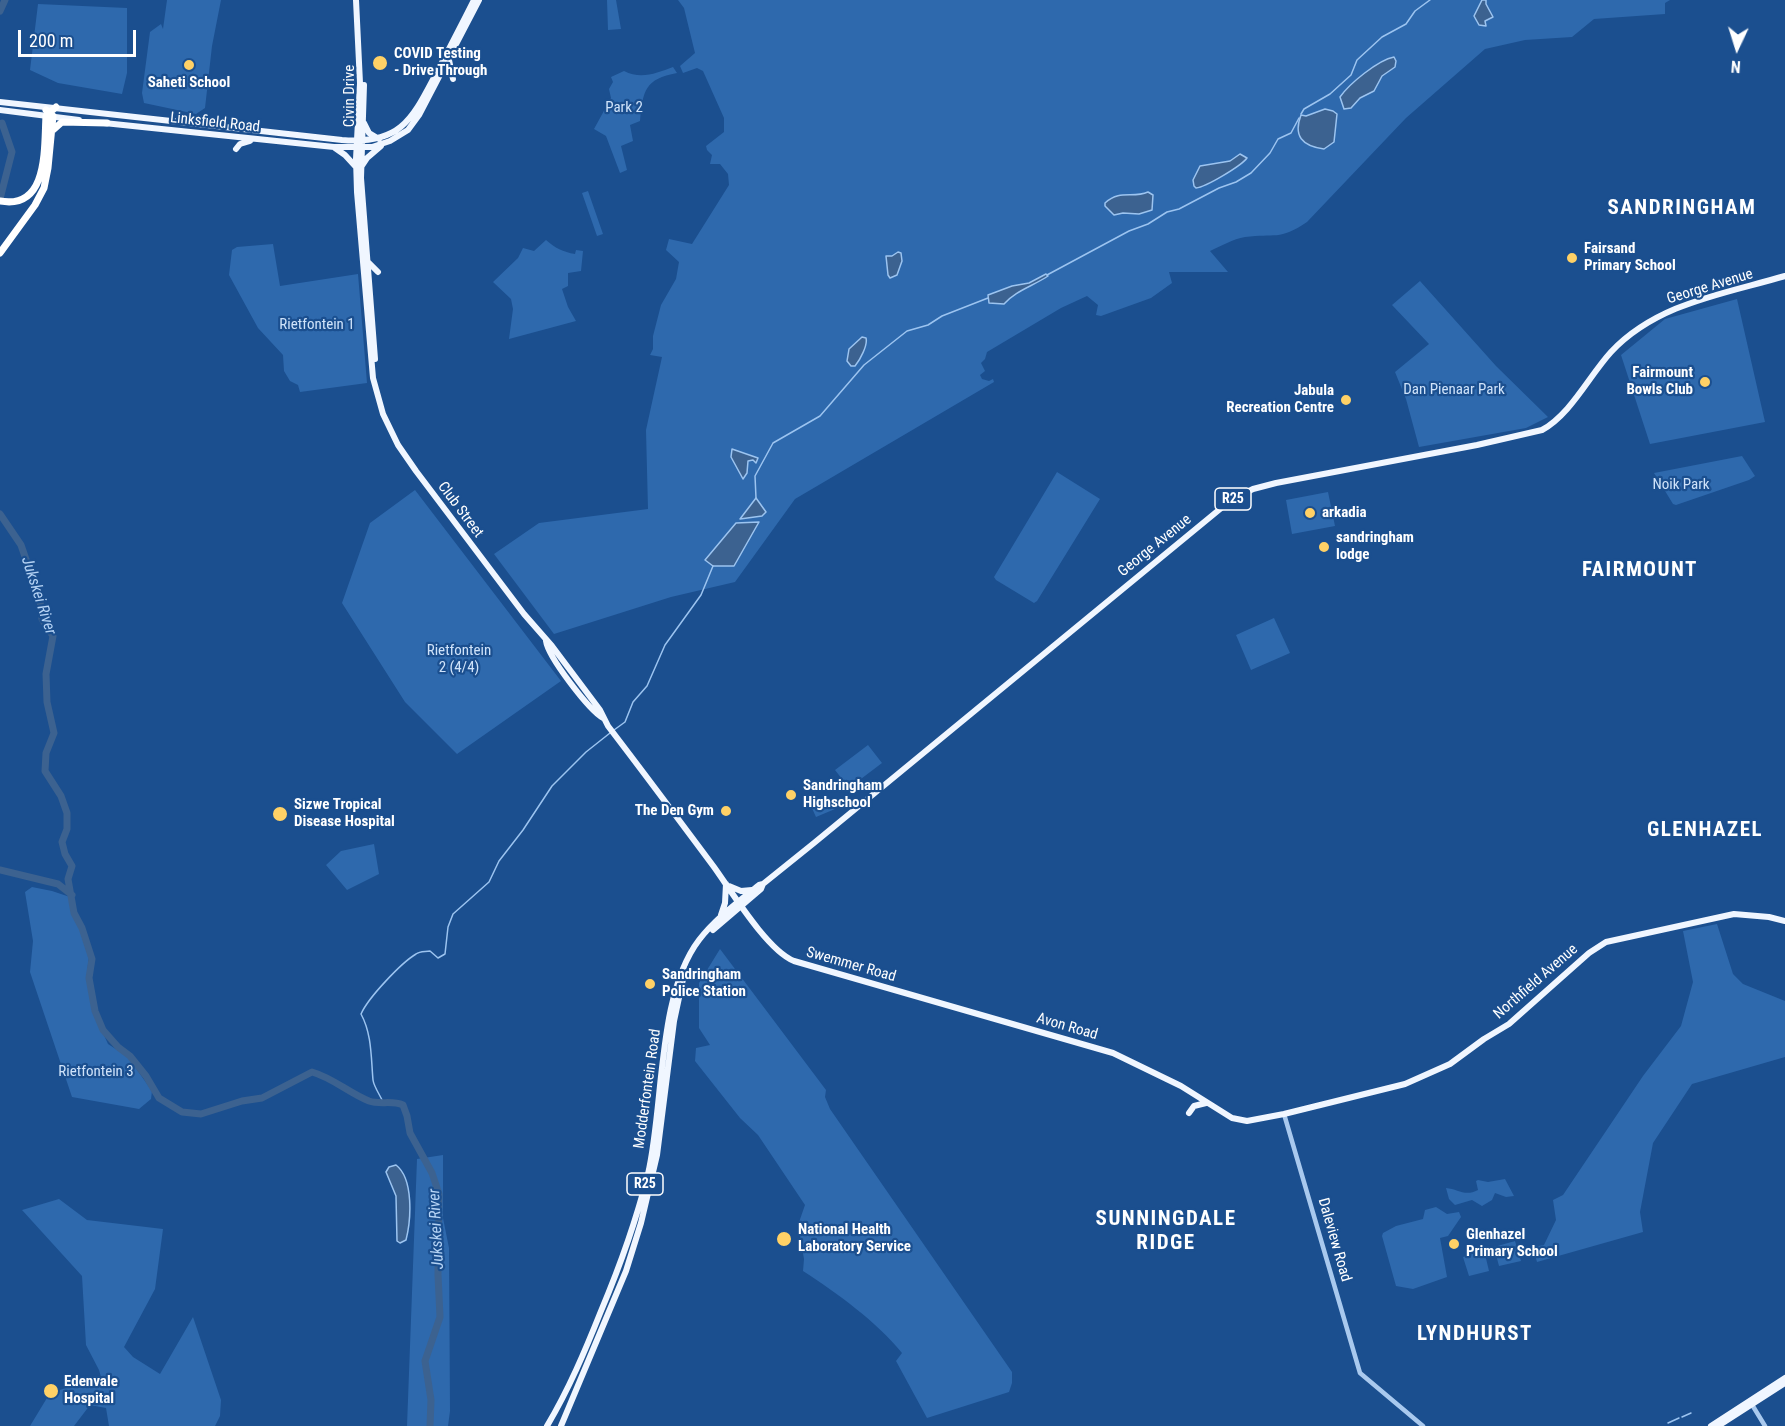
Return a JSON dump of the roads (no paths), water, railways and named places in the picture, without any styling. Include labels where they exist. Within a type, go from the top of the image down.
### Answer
[{"type":"highway","points":[[0,253],[41,194],[48,168],[52,132],[50,112]]},
{"type":"highway","points":[[3,201],[25,198],[38,183],[50,112]]},
{"type":"highway","points":[[52,132],[62,122],[107,123]]},
{"type":"main road","name":"Civin Drive","points":[[356,0],[360,83],[357,129],[359,145]]},
{"type":"main road","points":[[415,117],[474,0]]},
{"type":"main road","points":[[415,117],[449,60],[479,0]]},
{"type":"main road","name":"Civin Drive","points":[[359,44],[364,78],[363,120],[359,145]]},
{"type":"main road","points":[[449,60],[453,79]]},
{"type":"main road","points":[[0,102],[50,112]]},
{"type":"main road","name":"Linksfield Road","points":[[0,102],[107,123],[334,147],[381,142],[415,117]]},
{"type":"main road","name":"Linksfield Road","points":[[0,110],[50,112],[342,140],[359,145]]},
{"type":"main road","points":[[334,147],[358,167],[381,142],[369,133],[363,120]]},
{"type":"main road","points":[[342,140],[351,136],[357,129]]},
{"type":"main road","points":[[236,149],[240,144],[257,140]]},
{"type":"main road","name":"Club Street","points":[[359,145],[363,274],[375,384],[383,414],[398,445],[546,640],[548,649],[570,681],[603,718],[740,903]]},
{"type":"main road","name":"Club Street","points":[[358,167],[368,261],[375,384]]},
{"type":"main road","points":[[368,261],[373,270],[378,272]]},
{"type":"main road","name":"George Avenue","points":[[740,903],[752,890],[763,884],[1193,529],[1238,496],[1276,483],[1466,447],[1542,430],[1551,425],[1564,412],[1613,350],[1647,323],[1674,308],[1692,302],[1783,278]]},
{"type":"main road","name":"George Avenue","points":[[740,903],[761,889],[763,884]]},
{"type":"main road","points":[[718,920],[725,903],[727,885],[741,891],[752,890]]},
{"type":"main road","name":"Modderfontein Road","points":[[547,1426],[579,1369],[629,1241],[652,1154],[669,1019],[676,990],[688,957],[698,941],[718,920],[740,903]]},
{"type":"main road","name":"Modderfontein Road","points":[[561,1426],[626,1271],[641,1223],[657,1155],[674,1021],[683,979],[701,943],[740,903]]},
{"type":"main road","name":"Swemmer Road","points":[[740,903],[771,943],[788,958],[941,1004]]},
{"type":"main road","name":"Northfield Avenue","points":[[1181,1086],[1232,1118],[1253,1121],[1405,1084],[1450,1064],[1480,1041],[1509,1024],[1589,953],[1606,942],[1734,914],[1785,921]]},
{"type":"main road","name":"Avon Road","points":[[941,1004],[1113,1053],[1181,1086]]},
{"type":"main road","points":[[1189,1113],[1194,1106],[1207,1103]]},
{"type":"main road","points":[[1718,1426],[1785,1378]]},
{"type":"main road","points":[[1711,1426],[1785,1383]]},
{"type":"street","name":"Daleview Road","points":[[1284,1114],[1360,1373],[1423,1426]]},
{"type":"street","points":[[1750,1402],[1765,1426]]},
{"type":"waterway","name":"Jukskei River","points":[[0,11],[5,0]]},
{"type":"waterway","points":[[1301,114],[1304,109],[1330,94],[1351,75],[1357,60],[1382,37],[1406,24],[1415,11],[1430,0]]},
{"type":"waterway","points":[[1047,275],[1129,231],[1148,224],[1167,212],[1179,209],[1251,173],[1270,153],[1278,139],[1291,133],[1299,118]]},
{"type":"waterway","name":"Jukskei River","points":[[0,199],[12,152],[2,123]]},
{"type":"waterway","points":[[756,498],[755,476],[773,443],[820,416],[864,365],[907,331],[928,325],[942,316],[988,298]]},
{"type":"waterway","name":"Jukskei River","points":[[0,514],[21,545],[40,600],[42,619],[53,636],[46,674],[47,702],[54,733],[46,753],[45,771],[61,796],[67,813],[67,829],[62,842],[65,854],[72,866],[68,879],[74,913],[82,928],[92,959],[89,978],[95,1011],[103,1030],[118,1047],[130,1056],[146,1076],[159,1098],[182,1112],[201,1114],[242,1101],[262,1098],[312,1072],[369,1101],[403,1105],[410,1133],[432,1173],[439,1194],[440,1317],[425,1361],[431,1400],[430,1426]]},
{"type":"waterway","points":[[614,730],[625,722],[633,702],[647,686],[665,645],[701,595],[713,566]]},
{"type":"waterway","points":[[383,1102],[373,1080],[369,1038],[361,1014],[365,1007],[386,981],[416,954],[430,951],[438,958],[445,954],[448,927],[453,914],[489,882],[499,861],[552,786],[586,752],[610,733]]},
{"type":"waterway","points":[[0,870],[58,884],[72,895]]},
{"type":"waterway","points":[[1682,1417],[1691,1413]]},
{"type":"waterway","points":[[1668,1423],[1679,1418]]},
{"type":"place","name":"COVID Testing - Drive Through","points":[[380,63]]},
{"type":"place","name":"Saheti School","points":[[189,65]]},
{"type":"place","name":"Fairsand Primary School","points":[[1572,258]]},
{"type":"place","name":"Fairmount Bowls Club","points":[[1705,382]]},
{"type":"place","name":"Jabula Recreation Centre","points":[[1346,400]]},
{"type":"place","name":"arkadia","points":[[1310,513]]},
{"type":"place","name":"sandringham lodge","points":[[1324,547]]},
{"type":"place","name":"Sandringham Highschool","points":[[791,795]]},
{"type":"place","name":"The Den Gym","points":[[726,811]]},
{"type":"place","name":"Sizwe Tropical Disease Hospital","points":[[280,814]]},
{"type":"place","name":"Sandringham Police Station","points":[[650,984]]},
{"type":"place","name":"National Health Laboratory Service","points":[[784,1239]]},
{"type":"place","name":"Glenhazel Primary School","points":[[1454,1244]]},
{"type":"place","name":"Edenvale Hospital","points":[[51,1391]]},
{"type":"district","name":"SANDRINGHAM","points":[[1682,209]]},
{"type":"district","name":"FAIRMOUNT","points":[[1640,571]]},
{"type":"district","name":"GLENHAZEL","points":[[1705,831]]},
{"type":"district","name":"SUNNINGDALE RIDGE","points":[[1166,1232]]},
{"type":"district","name":"LYNDHURST","points":[[1475,1335]]},
{"type":"park label","name":"Park 2","points":[[624,108]]},
{"type":"park label","name":"Rietfontein 1","points":[[317,325]]},
{"type":"park label","name":"Dan Pienaar Park","points":[[1454,390]]},
{"type":"park label","name":"Noik Park","points":[[1681,485]]},
{"type":"park label","name":"Rietfontein 2 (4/4)","points":[[459,660]]},
{"type":"park label","name":"Rietfontein 3","points":[[96,1072]]}]
